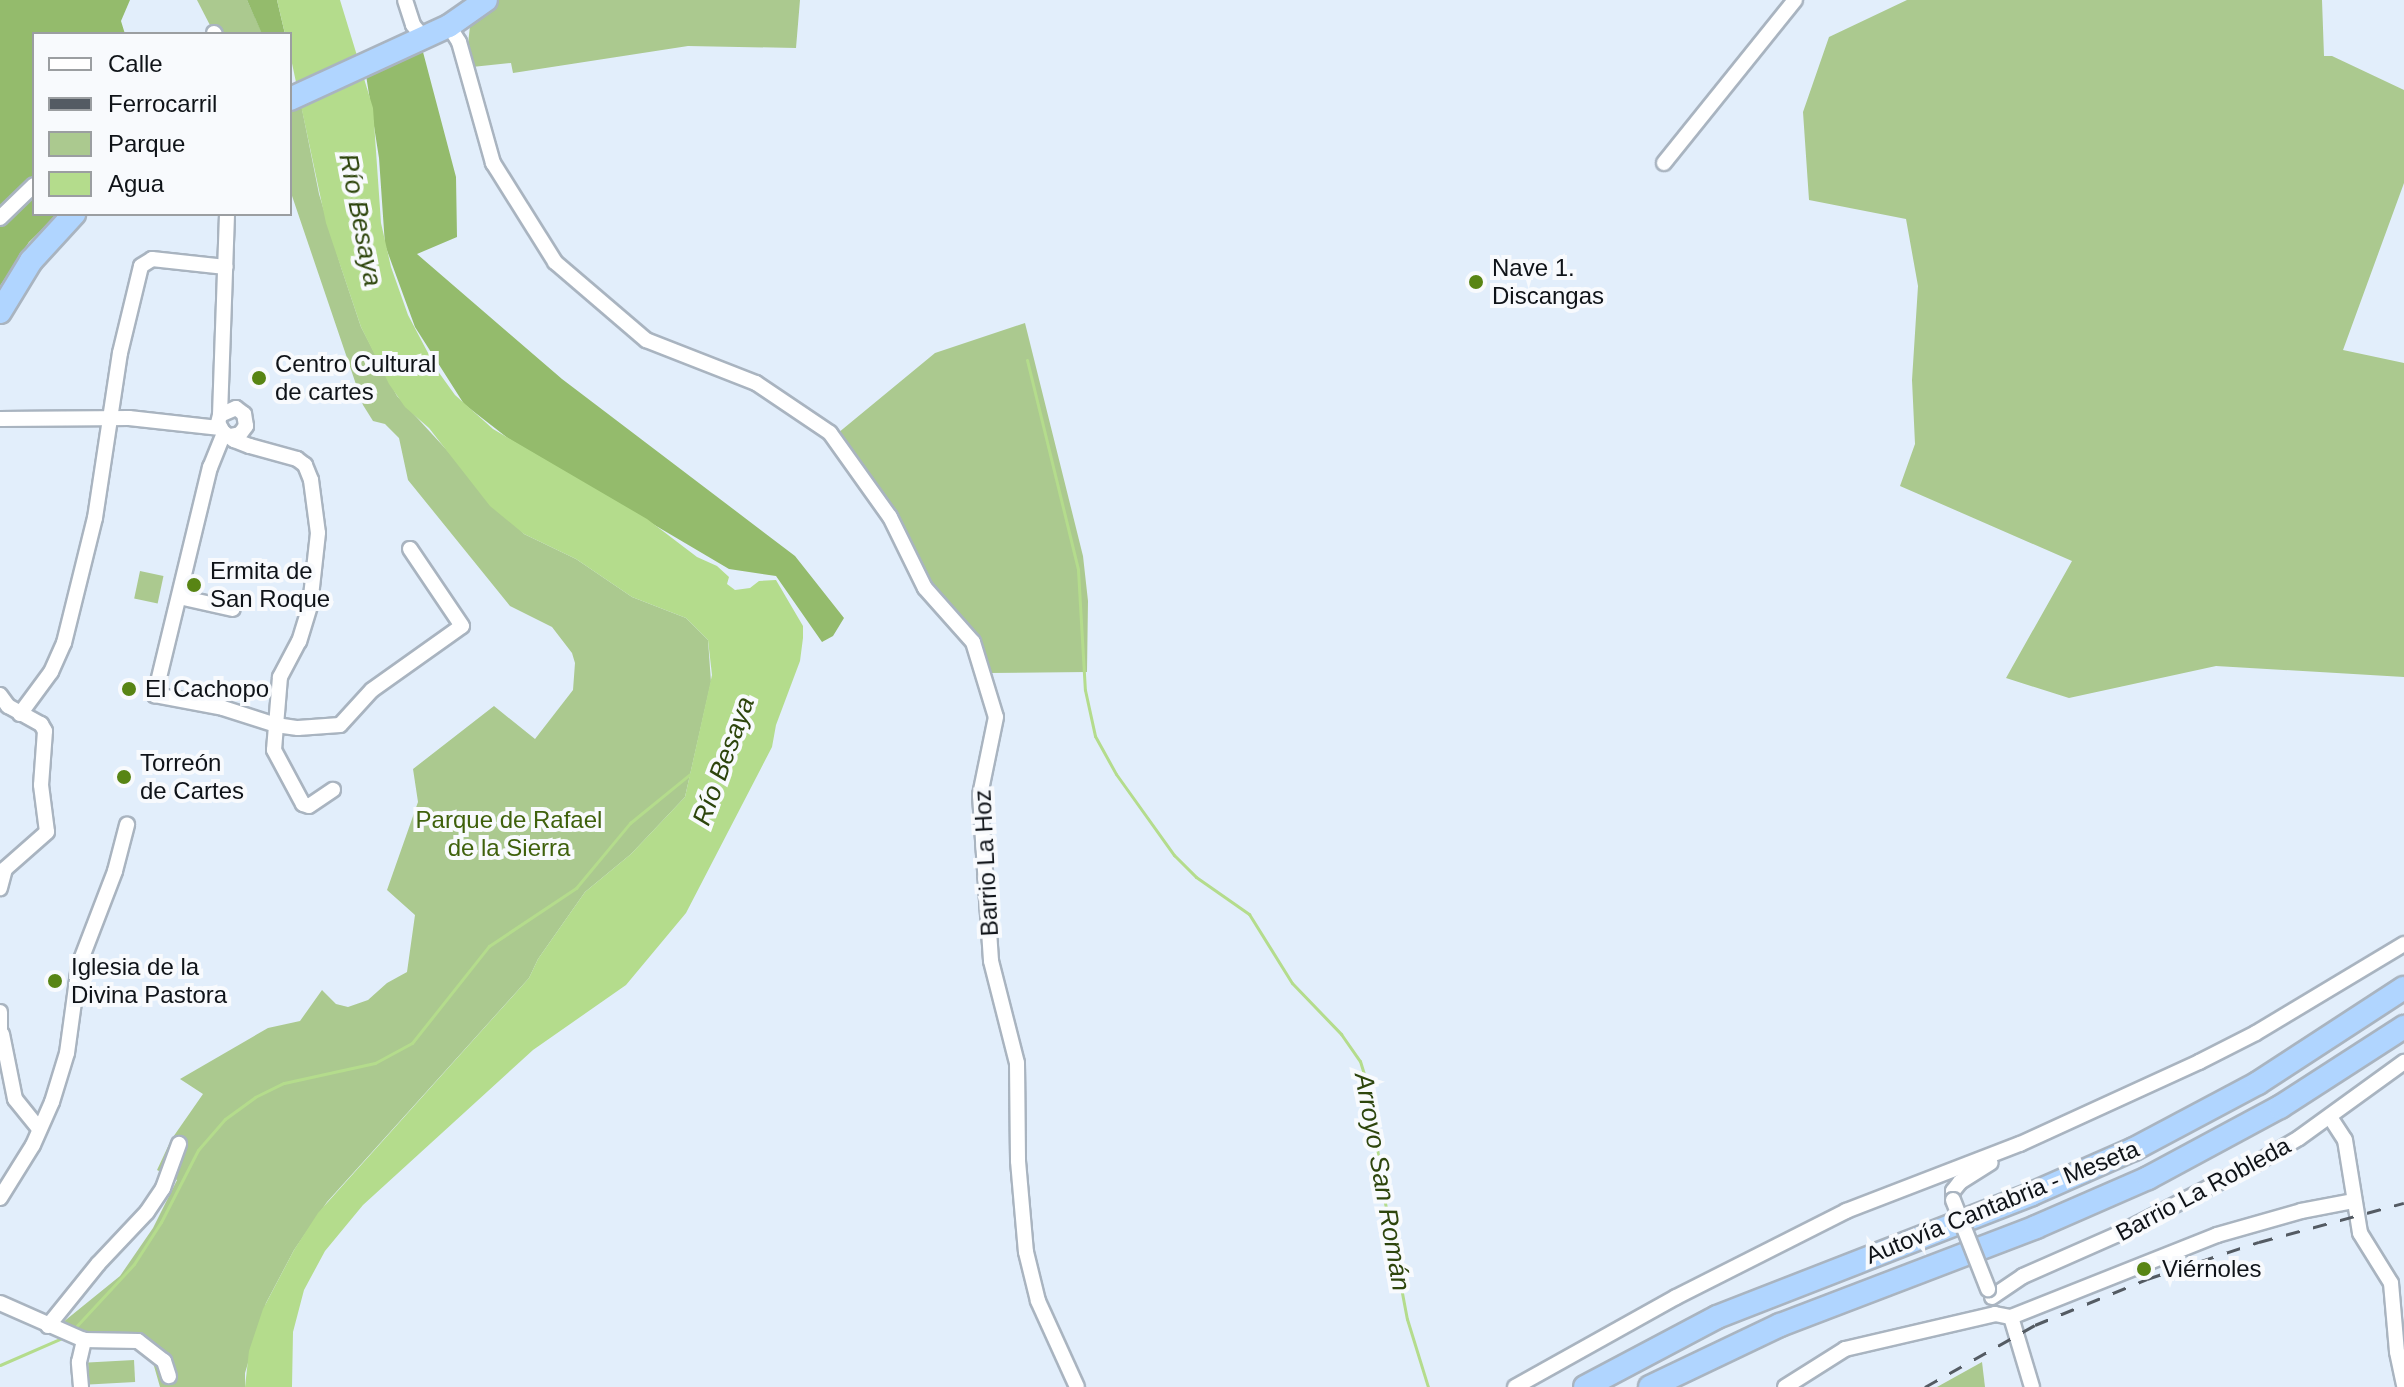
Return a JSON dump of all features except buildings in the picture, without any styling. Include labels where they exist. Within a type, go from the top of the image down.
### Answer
[{"type":"highway","points":[[292,98],[449,26],[486,0]]},
{"type":"highway","points":[[0,312],[31,261],[72,216]]},
{"type":"highway","name":"Autovía Cantabria - Meseta","points":[[1585,1387],[1717,1317],[2045,1189],[2134,1149],[2258,1083],[2404,988]]},
{"type":"highway","name":"Autovía Cantabria - Meseta","points":[[1650,1387],[1780,1325],[2036,1227],[2148,1178],[2280,1107],[2404,1027]]},
{"type":"street","points":[[405,0],[418,41]]},
{"type":"street","points":[[1664,163],[1795,0]]},
{"type":"street","name":"Barrio La Hoz","points":[[449,26],[462,51],[493,163],[515,203],[558,265],[646,340],[746,378],[830,433],[847,452],[890,517],[925,588],[973,642],[989,688],[996,727],[983,768],[980,795],[988,928],[995,984],[1017,1063],[1018,1161],[1026,1252],[1038,1301],[1077,1387]]},
{"type":"street","points":[[0,218],[32,187]]},
{"type":"street","points":[[227,216],[222,383],[228,425],[215,449],[155,695],[223,708],[276,725],[298,728],[340,725],[372,690],[462,626],[410,549]]},
{"type":"street","points":[[20,714],[62,652],[95,518],[120,353],[142,264],[158,259],[226,267]]},
{"type":"street","points":[[0,419],[111,418],[195,426],[228,425],[250,446],[291,456],[304,463],[311,480],[316,509],[317,543],[310,606],[299,641],[280,677],[274,750],[303,804],[309,806],[333,790]]},
{"type":"street","points":[[179,597],[233,609]]},
{"type":"street","points":[[0,695],[8,706],[41,724],[45,735],[41,785],[47,832],[3,867],[0,888]]},
{"type":"street","points":[[0,1198],[39,1129],[67,1053],[79,965],[115,871],[127,825]]},
{"type":"street","points":[[1515,1387],[1623,1326],[1810,1229],[2020,1144],[2256,1033],[2404,944]]},
{"type":"street","points":[[0,1012],[1,1034],[15,1099],[39,1129]]},
{"type":"street","name":"Barrio La Robleda","points":[[1990,1293],[2188,1200],[2330,1117],[2404,1062]]},
{"type":"street","points":[[2330,1117],[2345,1140],[2363,1240],[2391,1283],[2404,1385]]},
{"type":"street","points":[[55,1328],[98,1264],[147,1212],[163,1188],[179,1144]]},
{"type":"street","points":[[1953,1200],[1953,1191],[1960,1182],[2020,1144]]},
{"type":"street","points":[[1936,1177],[1953,1200],[1990,1293],[1995,1314]]},
{"type":"street","name":"Barrio La Robleda","points":[[2011,1317],[2217,1235],[2301,1211],[2354,1201]]},
{"type":"street","points":[[0,1303],[81,1339],[138,1341],[164,1361],[169,1376]]},
{"type":"street","points":[[1785,1387],[1845,1349],[1995,1314],[2011,1317],[2032,1387]]},
{"type":"street","points":[[81,1339],[81,1387]]},
{"type":"green space","points":[[197,0],[247,0],[262,32],[213,32]]},
{"type":"green space","points":[[497,0],[800,0],[796,48],[688,46],[513,73],[511,63],[472,67],[467,53],[470,26]]},
{"type":"green space","points":[[1907,0],[2322,0],[2324,56],[2332,56],[2404,90],[2404,183],[2343,350],[2404,363],[2404,677],[2216,666],[2069,698],[2006,678],[2072,561],[1900,486],[1915,444],[1912,380],[1918,286],[1906,219],[1809,200],[1803,112],[1829,37]]},
{"type":"green space","name":"Parque de Rafael de la Sierra","points":[[301,104],[319,194],[341,267],[361,327],[397,396],[524,534],[576,559],[632,597],[686,618],[708,640],[711,682],[685,797],[631,854],[585,892],[538,959],[529,978],[327,1202],[294,1250],[266,1303],[245,1373],[245,1387],[160,1387],[146,1338],[93,1335],[62,1323],[120,1276],[153,1228],[177,1180],[157,1170],[171,1140],[203,1094],[180,1079],[268,1028],[300,1021],[322,990],[336,1004],[348,1007],[368,1000],[387,983],[407,972],[415,915],[387,890],[418,802],[413,769],[494,706],[535,739],[573,690],[575,663],[572,653],[552,627],[510,606],[408,480],[399,438],[385,424],[373,421],[363,405],[292,196],[292,109]]},
{"type":"green space","points":[[1025,323],[1083,556],[1088,601],[1087,672],[988,673],[934,593],[891,508],[838,433],[935,353]]},
{"type":"green space","points":[[140,571],[163,576],[158,603],[134,598]]},
{"type":"green space","points":[[134,1360],[135,1382],[89,1384],[88,1362]]},
{"type":"green space","points":[[1982,1362],[1985,1387],[1937,1387]]},
{"type":"shaded area","points":[[0,0],[130,0],[121,21],[124,32],[32,32],[32,216],[56,216],[29,242],[0,286]]},
{"type":"shaded area","points":[[247,0],[277,0],[285,32],[261,32]]},
{"type":"shaded area","points":[[423,52],[456,177],[457,237],[417,254],[562,379],[795,556],[844,618],[833,636],[822,642],[776,576],[729,569],[509,439],[464,404],[415,327],[385,245],[379,158],[366,75]]},
{"type":"water","name":"Río Besaya","points":[[277,0],[340,0],[373,108],[381,223],[391,267],[408,315],[437,370],[455,395],[493,429],[647,519],[697,557],[717,566],[729,577],[727,584],[735,590],[750,588],[759,581],[776,580],[803,626],[803,638],[800,661],[776,725],[772,747],[686,913],[626,985],[533,1050],[363,1205],[325,1251],[304,1290],[293,1332],[292,1387],[245,1387],[249,1351],[263,1309],[294,1250],[318,1213],[529,978],[538,959],[585,892],[631,854],[685,797],[712,675],[708,640],[686,618],[632,597],[576,559],[524,534],[490,506],[429,428],[405,407],[389,384],[361,327],[326,223],[292,63],[292,32],[285,32]]},
{"type":"waterway","name":"Arroyo San Román","points":[[1027,360],[1078,570],[1085,690],[1095,736],[1116,774],[1174,855],[1196,877],[1249,914],[1292,983],[1341,1034],[1360,1061],[1370,1093],[1382,1187],[1407,1319],[1428,1387]]},
{"type":"waterway","name":"Río Besaya","points":[[72,1331],[134,1264],[161,1222],[198,1150],[225,1119],[255,1097],[284,1083],[375,1063],[412,1043],[489,946],[576,888],[630,823],[690,774]]},
{"type":"waterway","points":[[0,1365],[62,1338]]},
{"type":"railway","points":[[1925,1387],[2035,1325],[2147,1279],[2259,1242],[2404,1203]]},
{"type":"place","name":"Nave 1. Discangas","points":[[1476,282]]},
{"type":"place","name":"Centro Cultural de cartes","points":[[259,378]]},
{"type":"place","name":"Ermita de San Roque","points":[[194,585]]},
{"type":"place","name":"El Cachopo","points":[[129,689]]},
{"type":"place","name":"Torreón de Cartes","points":[[124,777]]},
{"type":"place","name":"Iglesia de la Divina Pastora","points":[[55,981]]},
{"type":"place","name":"Viérnoles","points":[[2144,1269]]}]
